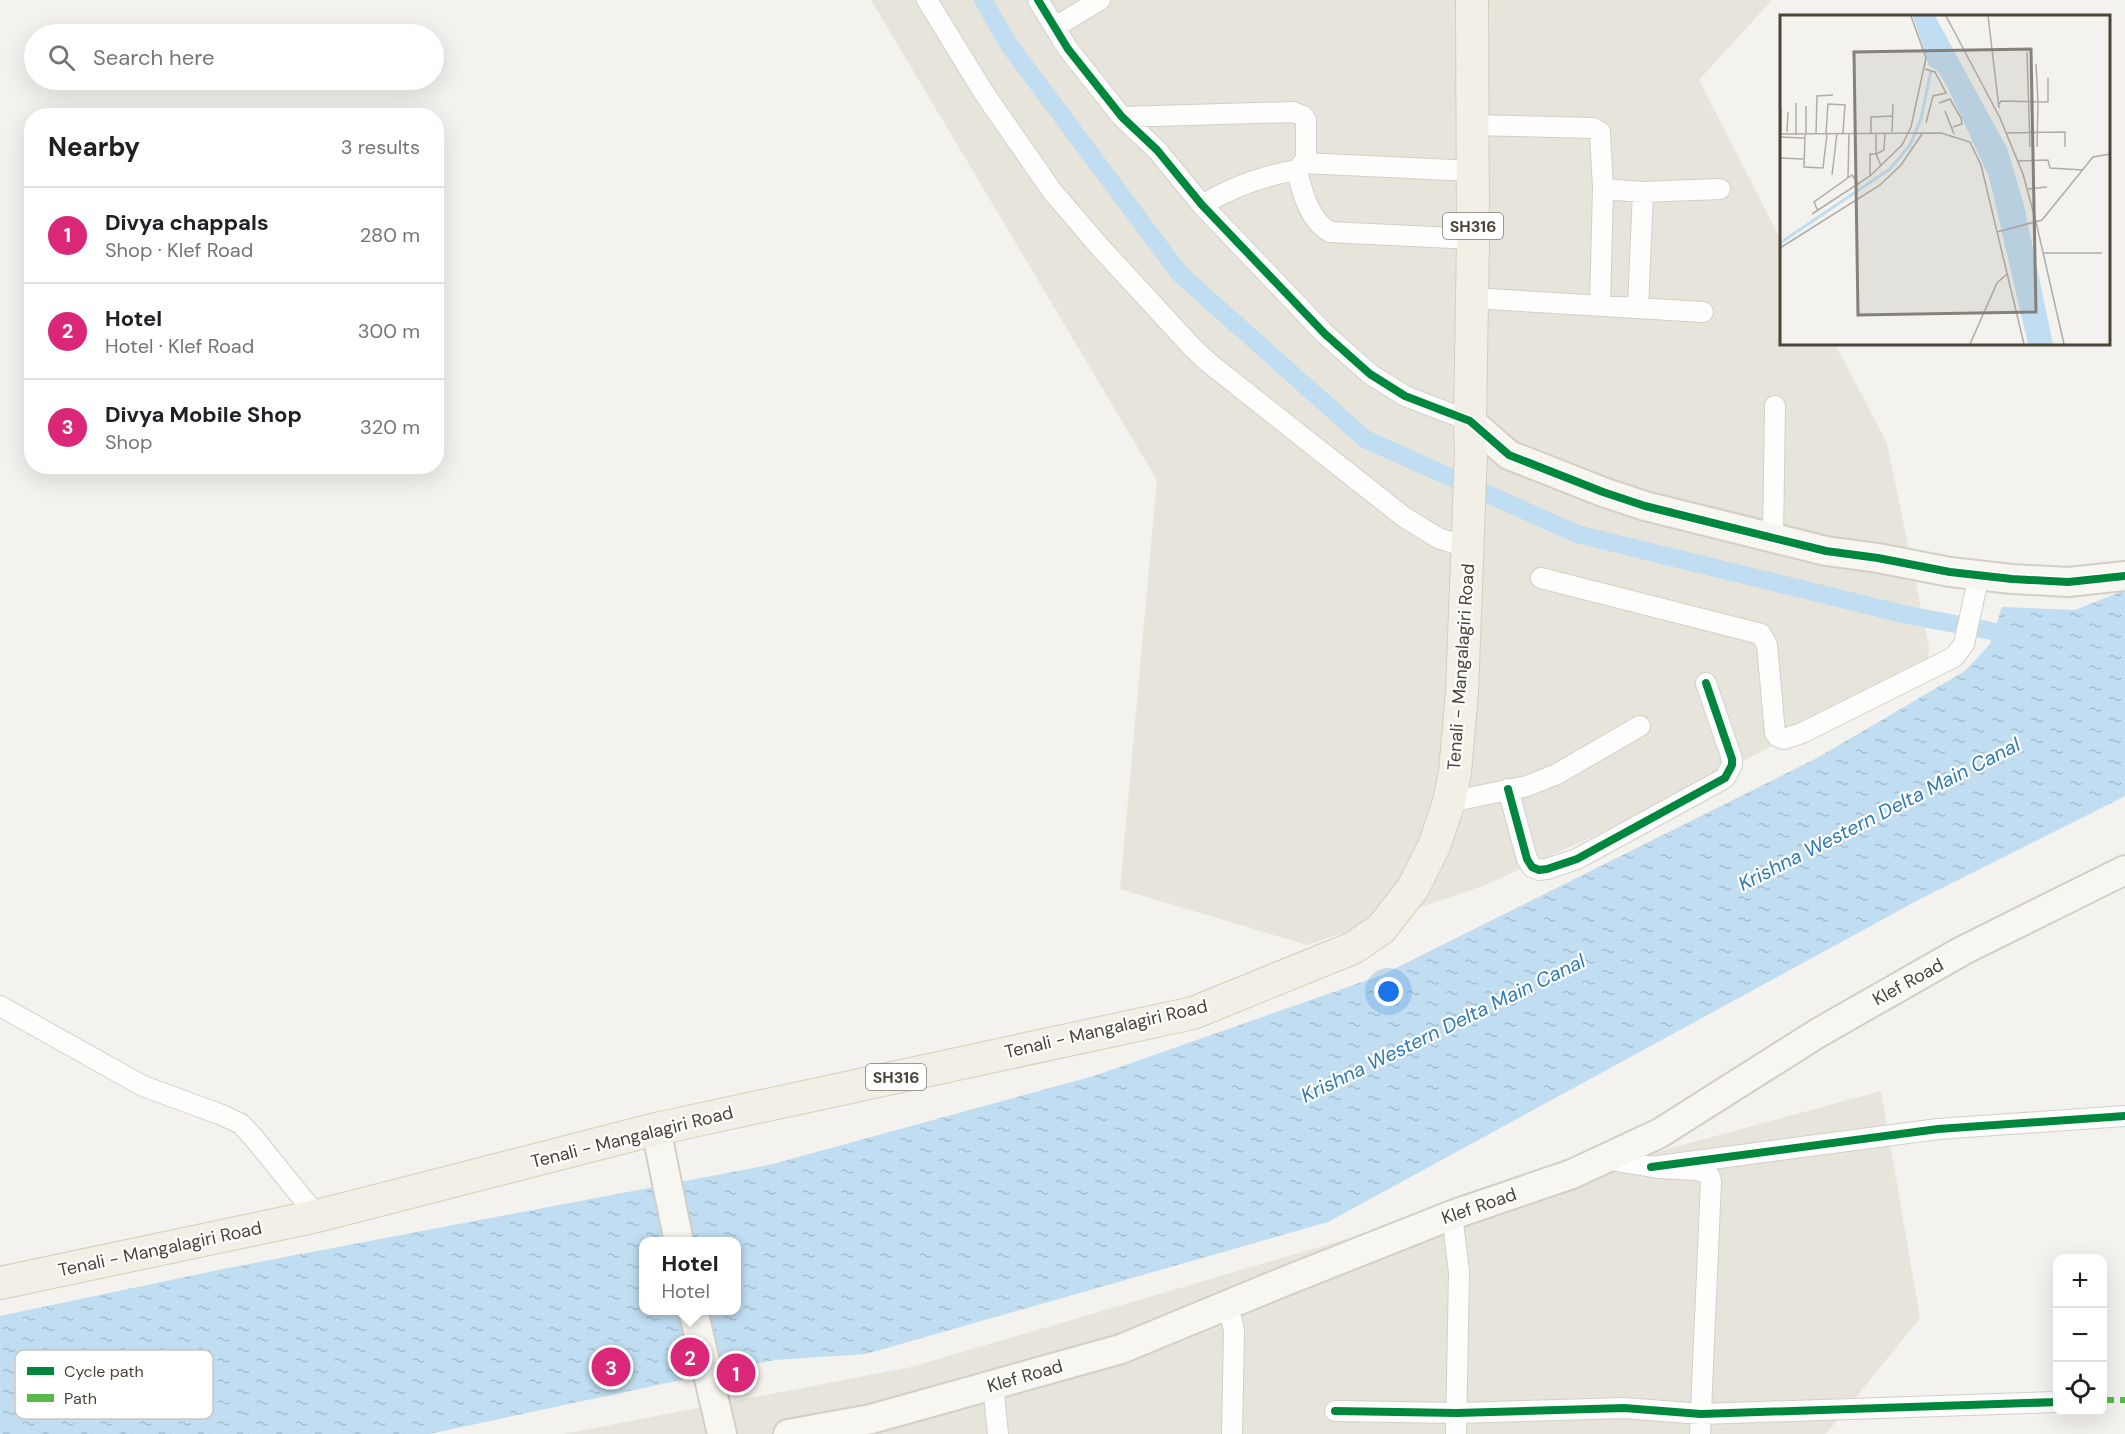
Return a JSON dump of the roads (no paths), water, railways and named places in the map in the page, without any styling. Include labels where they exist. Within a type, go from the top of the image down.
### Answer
[{"type":"main road","name":"Tenali - Mangalagiri Road","points":[[0,1283],[658,1144],[1193,1012],[1353,948],[1381,929],[1413,888],[1434,846],[1449,802],[1455,772],[1462,693],[1469,544],[1473,239],[1472,0]]},
{"type":"main road","points":[[1470,421],[1509,455],[1592,488],[1645,506],[1826,551],[1950,572],[1977,585],[2068,582],[2125,576]]},
{"type":"main road","name":"Klef Road","points":[[788,1434],[871,1419],[1121,1349],[1452,1215],[1572,1174],[1660,1133],[1818,1033],[1962,951],[2125,870]]},
{"type":"main road","points":[[658,1144],[678,1237]]},
{"type":"main road","points":[[694,1315],[722,1434]]},
{"type":"street","points":[[927,0],[984,93],[1052,191],[1193,348],[1404,517],[1438,538],[1469,544]]},
{"type":"street","points":[[1038,0],[1068,49],[1122,117],[1157,150],[1202,206],[1325,334],[1370,374],[1405,396],[1470,421]]},
{"type":"street","points":[[1055,27],[1100,0]]},
{"type":"street","points":[[1122,117],[1300,113],[1306,120],[1306,159],[1300,166],[1302,194],[1319,225],[1330,232],[1473,239]]},
{"type":"street","points":[[1472,125],[1598,130],[1601,137],[1602,189],[1600,305]]},
{"type":"street","points":[[1202,206],[1228,190],[1270,174],[1300,166],[1473,171]]},
{"type":"street","points":[[1602,189],[1643,192],[1720,189]]},
{"type":"street","points":[[1638,308],[1643,192]]},
{"type":"street","points":[[1472,298],[1703,312]]},
{"type":"street","points":[[1773,538],[1775,406]]},
{"type":"street","points":[[1540,578],[1761,634],[1767,645],[1775,733],[1784,739],[1802,733],[1954,657],[1964,644],[1977,585]]},
{"type":"street","points":[[1508,789],[1527,859],[1532,867],[1539,870],[1547,869],[1577,859],[1725,778],[1732,759],[1706,683]]},
{"type":"street","points":[[1449,802],[1527,786],[1557,774],[1640,726]]},
{"type":"street","points":[[0,1006],[143,1086],[241,1124],[317,1216]]},
{"type":"street","points":[[1651,1167],[1938,1129],[2125,1116]]},
{"type":"street","points":[[1604,1159],[1651,1167],[1699,1170],[1709,1175],[1711,1181],[1700,1434]]},
{"type":"street","points":[[1452,1215],[1459,1272],[1456,1434]]},
{"type":"street","points":[[1224,1306],[1232,1321],[1234,1331],[1232,1434]]},
{"type":"street","points":[[993,1385],[998,1434]]},
{"type":"street","points":[[1335,1411],[1457,1413],[1624,1408],[1701,1414],[2053,1402]]},
{"type":"water","name":"Krishna Western Delta Main Canal","points":[[2125,590],[2125,796],[1920,899],[1328,1222],[866,1354],[775,1360],[429,1434],[0,1434],[0,1316],[223,1269],[769,1165],[1097,1075],[1382,975],[1819,757],[1965,671],[1990,644],[2002,607],[2075,610]]},
{"type":"waterway","points":[[983,0],[1009,45],[1180,274],[1365,439],[1577,534],[1903,614],[2017,636]]},
{"type":"place","name":"Hotel","points":[[690,1357]]},
{"type":"place","name":"Divya Mobile Shop","points":[[611,1367]]},
{"type":"place","name":"Divya chappals","points":[[736,1373]]}]
